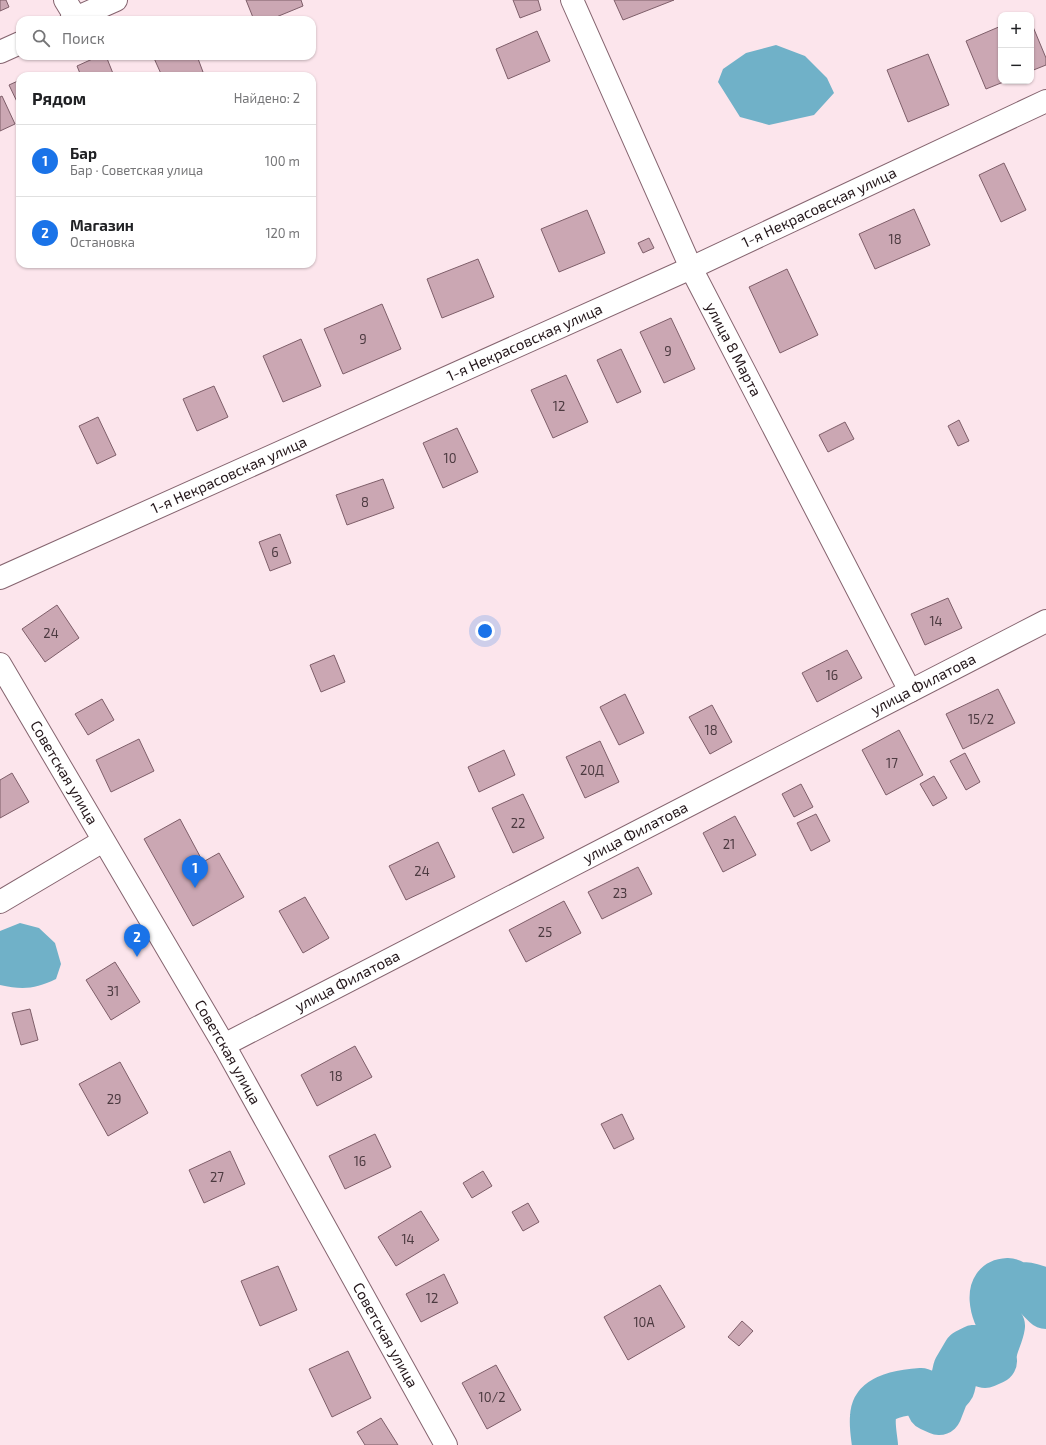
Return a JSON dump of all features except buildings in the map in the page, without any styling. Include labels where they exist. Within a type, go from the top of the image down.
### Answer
[{"type":"street","points":[[71,13],[116,0]]},
{"type":"street","name":"улица 8 Марта","points":[[572,0],[691,268],[910,691]]},
{"type":"street","points":[[0,52],[16,45]]},
{"type":"street","name":"1-я Некрасовская улица","points":[[0,578],[691,268],[1046,101]]},
{"type":"street","name":"улица Филатова","points":[[224,1045],[1046,621]]},
{"type":"street","name":"Советская улица","points":[[0,664],[224,1045],[446,1445]]},
{"type":"street","points":[[0,902],[103,841]]},
{"type":"water","points":[[776,45],[805,56],[827,78],[834,93],[814,115],[769,125],[740,117],[718,82],[723,69],[746,53]]},
{"type":"water","points":[[20,923],[39,928],[55,943],[61,964],[56,979],[42,985],[29,988],[16,988],[0,985],[0,931]]},
{"type":"waterway","points":[[875,1445],[873,1417],[875,1410],[884,1399],[907,1392],[921,1391],[929,1397],[930,1408],[939,1412],[946,1394],[952,1387],[956,1369],[966,1352],[974,1348],[985,1365],[994,1361],[994,1352],[1002,1326],[994,1307],[993,1293],[995,1287],[1000,1283],[1009,1281],[1018,1285],[1028,1285],[1037,1288],[1039,1299],[1046,1306]]},
{"type":"place","name":"Бар","points":[[195,888]]},
{"type":"place","name":"Магазин","points":[[137,957]]}]
